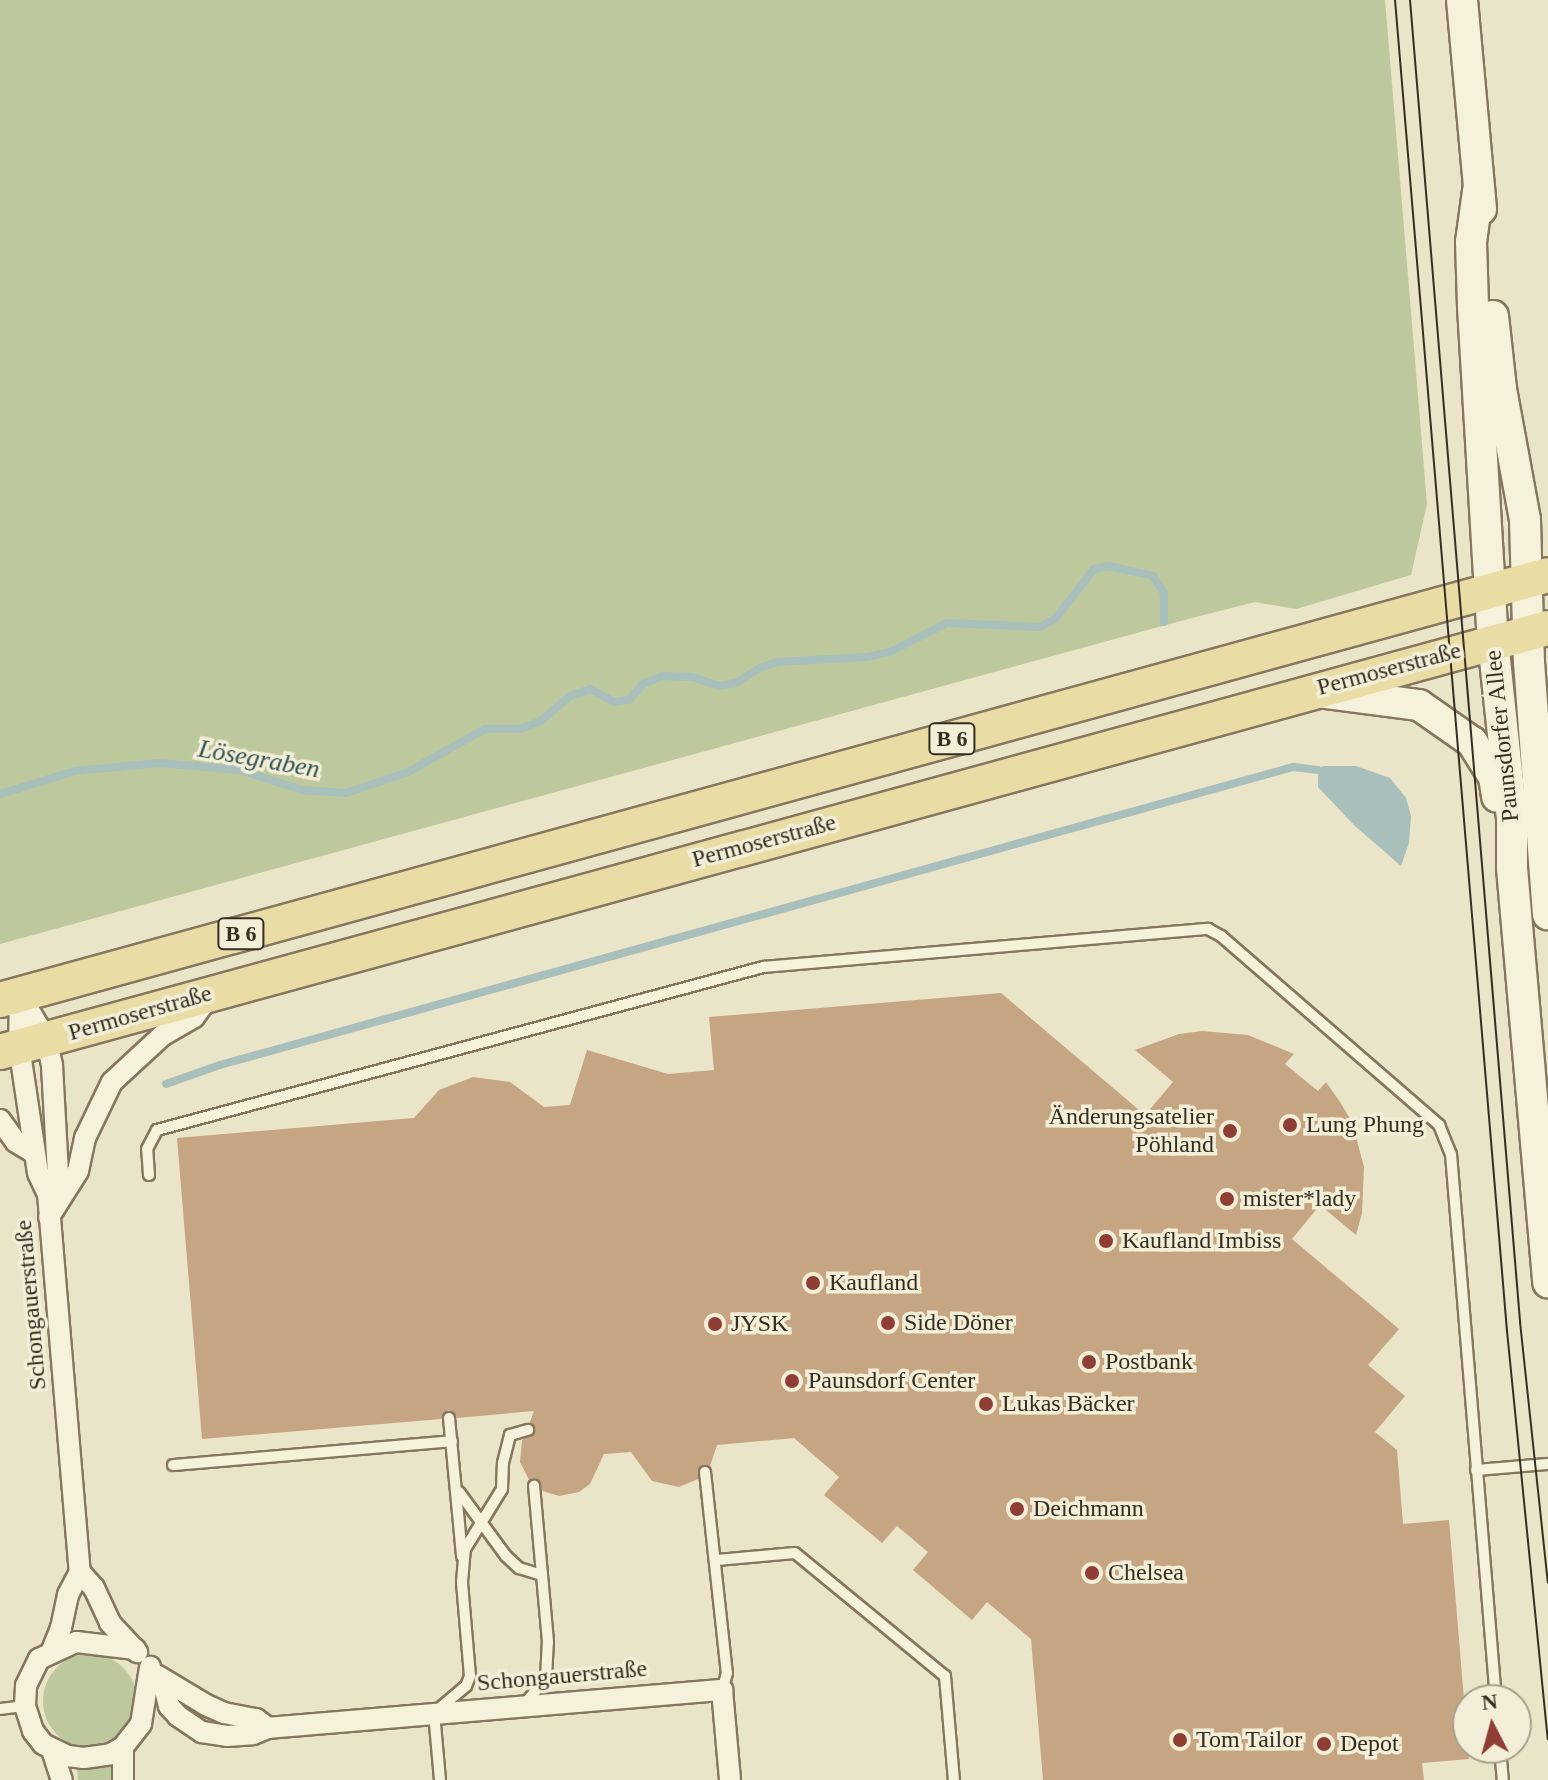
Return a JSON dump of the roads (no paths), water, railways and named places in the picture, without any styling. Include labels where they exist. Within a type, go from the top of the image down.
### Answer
[{"type":"main road","name":"Paunsdorfer Allee","points":[[1462,0],[1478,191],[1501,389],[1538,578],[1548,914]]},
{"type":"main road","name":"Paunsdorfer Allee","points":[[1478,191],[1471,242],[1473,307],[1493,641],[1512,818],[1512,868],[1545,1216],[1548,1282]]},
{"type":"main road","name":"B 6","points":[[1491,592],[1538,578]]},
{"type":"main road","name":"Permoserstraße","points":[[10,998],[1491,592]]},
{"type":"main road","name":"Permoserstraße","points":[[22,1046],[1539,630]]},
{"type":"main road","points":[[1309,691],[1419,705],[1472,742],[1494,777],[1504,843],[1512,868]]},
{"type":"street","points":[[49,1217],[78,1171],[85,1138],[112,1082],[163,1035],[194,1017],[213,992]]},
{"type":"street","name":"Schongauerstraße","points":[[10,998],[22,1046],[52,1066],[58,1172],[48,1194],[49,1217],[80,1572],[68,1595],[61,1628],[52,1650],[39,1659],[31,1672],[25,1706]]},
{"type":"street","points":[[22,1046],[34,1153],[38,1173],[48,1194]]},
{"type":"street","points":[[0,1120],[16,1142],[34,1153]]},
{"type":"street","name":"Schongauerstraße","points":[[80,1572],[94,1588],[110,1623],[156,1674],[224,1713],[256,1719],[268,1728],[722,1690]]},
{"type":"street","points":[[52,1650],[84,1642],[135,1649]]},
{"type":"street","points":[[52,1750],[84,1758],[111,1754],[123,1747],[141,1724],[156,1674]]},
{"type":"street","points":[[722,1690],[730,1780]]},
{"type":"street","points":[[25,1706],[33,1731],[52,1750],[62,1780]]},
{"type":"street","points":[[123,1747],[123,1780]]},
{"type":"lane","points":[[149,1175],[147,1149],[157,1130],[763,967],[1208,929],[1221,936],[1439,1125],[1451,1154],[1495,1684]]},
{"type":"lane","points":[[440,1780],[434,1713],[466,1686],[470,1676],[449,1418]]},
{"type":"lane","points":[[462,1560],[502,1489],[503,1463],[510,1435],[528,1430]]},
{"type":"lane","points":[[173,1465],[452,1441]]},
{"type":"lane","points":[[1476,1470],[1548,1464]]},
{"type":"lane","points":[[705,1472],[727,1673],[722,1690]]},
{"type":"lane","points":[[524,1706],[546,1678],[548,1642],[534,1486]]},
{"type":"lane","points":[[456,1487],[519,1568],[542,1575]]},
{"type":"lane","points":[[717,1560],[795,1553],[945,1676],[954,1780]]},
{"type":"lane","points":[[0,1709],[25,1706]]},
{"type":"water","points":[[1323,766],[1356,766],[1390,778],[1406,798],[1411,816],[1409,843],[1401,866],[1354,825],[1318,787],[1318,770]]},
{"type":"waterway","name":"Lösegraben","points":[[0,794],[75,771],[159,763],[240,770],[302,790],[346,793],[408,772],[485,729],[520,729],[541,721],[570,696],[590,689],[614,702],[629,700],[643,684],[662,676],[692,677],[719,686],[736,683],[760,668],[777,662],[867,657],[892,651],[947,623],[1040,627],[1055,619],[1094,569],[1109,566],[1153,576],[1164,593],[1164,622]]},
{"type":"waterway","points":[[166,1084],[220,1065],[1293,767],[1318,770]]},
{"type":"tram line","points":[[1395,0],[1507,1331],[1548,1739]]},
{"type":"tram line","points":[[1410,0],[1520,1322],[1548,1583]]},
{"type":"place","name":"Lung Phung","points":[[1290,1125]]},
{"type":"place","name":"Änderungsatelier Pöhland","points":[[1230,1131]]},
{"type":"place","name":"mister*lady","points":[[1227,1199]]},
{"type":"place","name":"Kaufland Imbiss","points":[[1106,1241]]},
{"type":"place","name":"Kaufland","points":[[813,1283]]},
{"type":"place","name":"Side Döner","points":[[888,1323]]},
{"type":"place","name":"JYSK","points":[[715,1324]]},
{"type":"place","name":"Postbank","points":[[1089,1362]]},
{"type":"place","name":"Paunsdorf Center","points":[[792,1381]]},
{"type":"place","name":"Lukas Bäcker","points":[[986,1404]]},
{"type":"place","name":"Deichmann","points":[[1017,1509]]},
{"type":"place","name":"Chelsea","points":[[1092,1573]]},
{"type":"place","name":"Tom Tailor","points":[[1180,1740]]},
{"type":"place","name":"Depot","points":[[1324,1744]]}]
